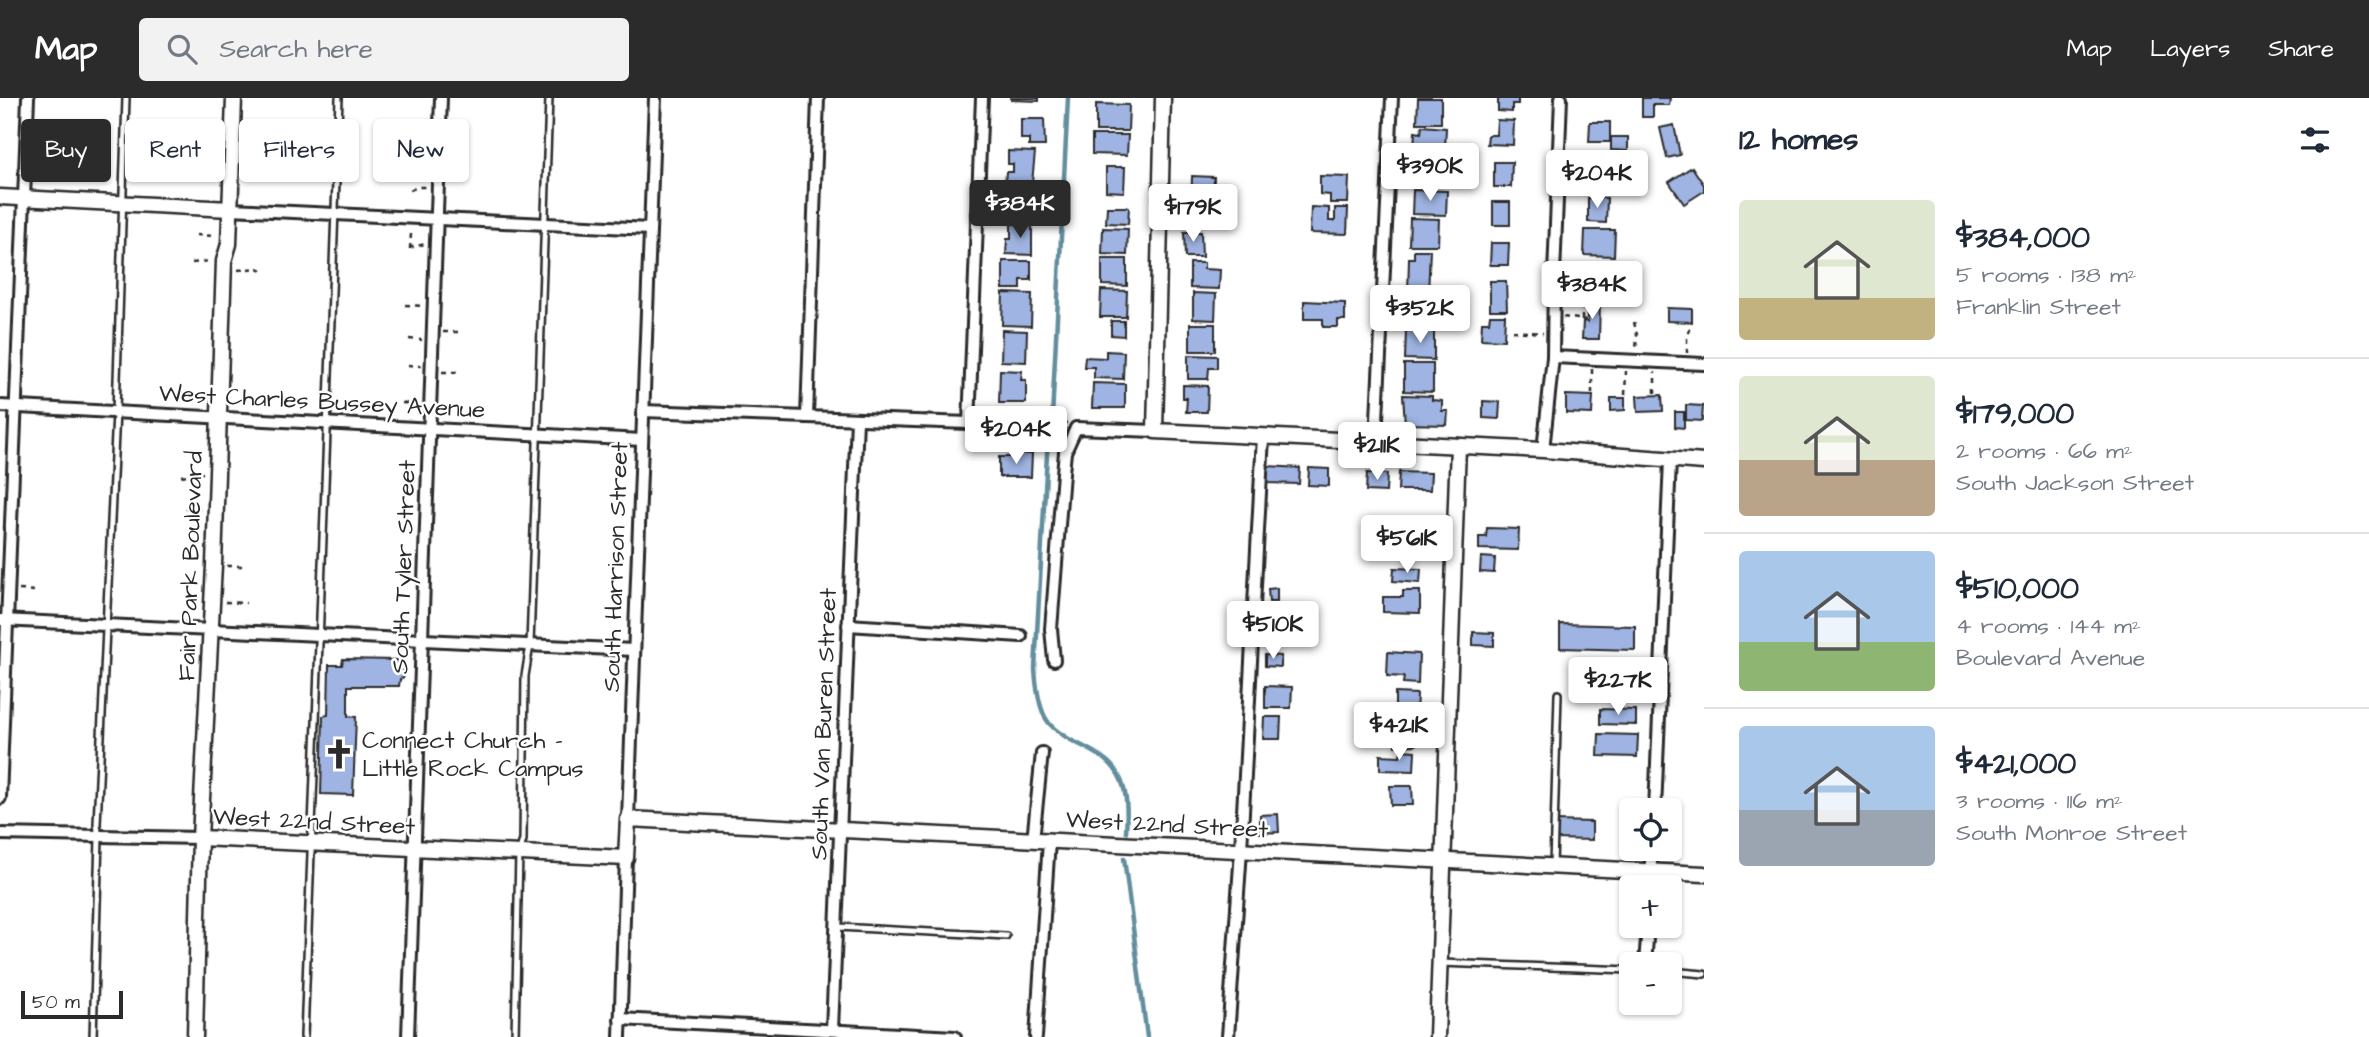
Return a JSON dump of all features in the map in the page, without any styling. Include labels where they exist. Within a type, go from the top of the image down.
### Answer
[{"type":"street","points":[[0,798],[4,620],[8,589],[28,98]]},
{"type":"street","name":"Fair Park Boulevard","points":[[195,1037],[200,838],[214,565],[224,265],[229,236],[234,98]]},
{"type":"street","name":"South Tyler Street","points":[[408,1037],[441,98]]},
{"type":"street","name":"South Harrison Street","points":[[620,1037],[655,98]]},
{"type":"street","points":[[807,417],[818,98]]},
{"type":"street","points":[[969,424],[982,98]]},
{"type":"street","points":[[1155,431],[1163,98]]},
{"type":"street","points":[[1376,441],[1392,98]]},
{"type":"street","points":[[1543,450],[1553,358],[1561,98]]},
{"type":"street","points":[[0,197],[650,229]]},
{"type":"street","points":[[1553,358],[1704,363]]},
{"type":"street","name":"West Charles Bussey Avenue","points":[[0,406],[642,440]]},
{"type":"street","points":[[643,411],[1022,425]]},
{"type":"street","name":"South Van Buren Street","points":[[832,1030],[857,419]]},
{"type":"street","points":[[1054,660],[1051,629],[1063,473],[1065,452],[1076,428],[1543,450],[1704,462]]},
{"type":"street","points":[[1228,1037],[1241,850],[1263,436]]},
{"type":"street","points":[[1437,1037],[1458,446]]},
{"type":"street","points":[[1656,798],[1670,460]]},
{"type":"street","points":[[4,620],[634,650]]},
{"type":"street","points":[[848,625],[1021,636]]},
{"type":"street","points":[[1034,840],[1042,753]]},
{"type":"street","name":"West 22nd Street","points":[[628,819],[1704,874]]},
{"type":"street","name":"West 22nd Street","points":[[0,834],[200,838],[626,858]]},
{"type":"street","points":[[1036,1037],[1049,841]]},
{"type":"street","points":[[1650,875],[1651,861]]},
{"type":"street","points":[[620,1018],[955,1037]]},
{"type":"lane","points":[[93,1037],[99,838],[97,824],[116,412],[126,98]]},
{"type":"lane","points":[[304,1037],[339,98]]},
{"type":"lane","points":[[515,1037],[519,853],[523,840],[525,676],[530,645],[549,98]]},
{"type":"lane","points":[[1553,866],[1558,694]]},
{"type":"lane","points":[[836,927],[1006,936]]},
{"type":"lane","points":[[1440,963],[1619,970]]},
{"type":"lane","points":[[1682,972],[1704,974]]},
{"type":"path","points":[[410,190],[418,187],[438,188]]},
{"type":"path","points":[[411,234],[410,248],[436,244]]},
{"type":"path","points":[[196,235],[229,236]]},
{"type":"path","points":[[192,263],[251,268],[266,272]]},
{"type":"path","points":[[405,305],[433,306]]},
{"type":"path","points":[[1553,317],[1584,320],[1582,305]]},
{"type":"path","points":[[1625,395],[1637,335],[1634,322]]},
{"type":"path","points":[[1687,363],[1687,336],[1690,326]]},
{"type":"path","points":[[433,331],[461,332]]},
{"type":"path","points":[[1512,331],[1553,333]]},
{"type":"path","points":[[1592,359],[1592,394]]},
{"type":"path","points":[[1655,393],[1656,362]]},
{"type":"path","points":[[431,372],[460,372]]},
{"type":"path","points":[[402,403],[430,404]]},
{"type":"path","points":[[1044,421],[1056,422]]},
{"type":"path","points":[[181,476],[200,472],[216,474]]},
{"type":"path","points":[[185,509],[215,509]]},
{"type":"path","points":[[214,565],[246,566]]},
{"type":"path","points":[[8,589],[36,591]]},
{"type":"path","points":[[212,602],[246,603]]},
{"type":"building","points":[[1039,98],[1039,101],[1011,100]]},
{"type":"building","points":[[1418,98],[1441,98],[1441,123],[1417,123]]},
{"type":"building","points":[[1498,98],[1518,98],[1518,104],[1512,104],[1512,112],[1498,111]]},
{"type":"building","points":[[1642,98],[1670,98],[1669,105],[1653,105],[1653,117],[1642,117]]},
{"type":"building","points":[[1096,104],[1129,105],[1128,131],[1096,131]]},
{"type":"building","points":[[1021,119],[1044,119],[1045,146],[1029,146],[1029,139],[1021,139]]},
{"type":"building","points":[[1497,120],[1514,121],[1513,145],[1487,144],[1488,135],[1496,135]]},
{"type":"building","points":[[1590,122],[1610,122],[1610,142],[1589,142]]},
{"type":"building","points":[[1674,125],[1680,155],[1667,158],[1660,128]]},
{"type":"building","points":[[1422,126],[1446,128],[1445,149],[1414,148],[1415,132],[1421,133]]},
{"type":"building","points":[[1092,135],[1128,135],[1127,155],[1092,154]]},
{"type":"building","points":[[1611,137],[1628,137],[1628,151],[1611,150]]},
{"type":"building","points":[[1008,151],[1035,152],[1032,183],[1005,182],[1006,172],[1013,172],[1013,164],[1008,164]]},
{"type":"building","points":[[1412,156],[1430,156],[1429,167],[1450,168],[1450,184],[1411,183]]},
{"type":"building","points":[[1589,159],[1613,159],[1613,181],[1589,180]]},
{"type":"building","points":[[1494,162],[1512,162],[1511,187],[1494,187]]},
{"type":"building","points":[[1106,167],[1125,167],[1124,192],[1106,191]]},
{"type":"building","points":[[1692,167],[1704,185],[1704,191],[1684,204],[1669,182]]},
{"type":"building","points":[[1192,176],[1214,177],[1213,220],[1191,219]]},
{"type":"building","points":[[1320,176],[1349,177],[1348,203],[1330,203],[1330,195],[1320,194]]},
{"type":"building","points":[[1009,187],[1032,187],[1031,219],[1008,218]]},
{"type":"building","points":[[1413,190],[1447,191],[1446,215],[1412,214]]},
{"type":"building","points":[[1588,198],[1607,198],[1606,223],[1588,222]]},
{"type":"building","points":[[1493,202],[1510,202],[1510,225],[1493,225]]},
{"type":"building","points":[[1107,207],[1129,207],[1128,224],[1106,223]]},
{"type":"building","points":[[1311,207],[1329,208],[1329,221],[1335,221],[1335,208],[1348,208],[1347,234],[1310,233]]},
{"type":"building","points":[[1410,218],[1439,219],[1438,245],[1409,245]]},
{"type":"building","points":[[1011,224],[1032,224],[1032,255],[1006,254],[1007,239],[1011,239]]},
{"type":"building","points":[[1103,228],[1128,229],[1127,255],[1102,254]]},
{"type":"building","points":[[1585,230],[1615,230],[1614,256],[1584,255]]},
{"type":"building","points":[[1184,232],[1201,232],[1202,257],[1185,257]]},
{"type":"building","points":[[1491,243],[1509,243],[1508,265],[1490,265]]},
{"type":"building","points":[[1414,250],[1430,250],[1428,294],[1408,293],[1409,258],[1414,258]]},
{"type":"building","points":[[1102,259],[1127,259],[1127,286],[1102,285]]},
{"type":"building","points":[[1003,261],[1031,261],[1031,280],[1021,280],[1021,289],[1003,289]]},
{"type":"building","points":[[1190,263],[1204,263],[1204,269],[1220,270],[1219,289],[1190,288]]},
{"type":"building","points":[[1589,264],[1611,265],[1610,280],[1603,280],[1602,297],[1584,296],[1585,274],[1589,274]]},
{"type":"building","points":[[1490,281],[1506,281],[1507,310],[1490,310]]},
{"type":"building","points":[[1101,290],[1127,291],[1126,317],[1100,317]]},
{"type":"building","points":[[1003,293],[1032,294],[1031,326],[1002,325]]},
{"type":"building","points":[[1193,293],[1216,294],[1215,320],[1193,319]]},
{"type":"building","points":[[1407,297],[1434,298],[1434,326],[1407,326]]},
{"type":"building","points":[[1304,301],[1345,303],[1345,320],[1338,320],[1338,327],[1323,327],[1323,319],[1304,319]]},
{"type":"building","points":[[1584,301],[1600,302],[1599,339],[1582,339],[1583,321],[1588,322],[1588,310],[1584,310]]},
{"type":"building","points":[[1667,308],[1692,309],[1692,322],[1667,321]]},
{"type":"building","points":[[1490,315],[1505,315],[1504,340],[1481,339],[1482,322],[1489,322]]},
{"type":"building","points":[[1111,321],[1124,321],[1124,336],[1111,335]]},
{"type":"building","points":[[1190,324],[1215,324],[1215,351],[1190,351]]},
{"type":"building","points":[[1002,330],[1027,331],[1026,362],[1001,361]]},
{"type":"building","points":[[1406,330],[1434,330],[1434,360],[1405,359]]},
{"type":"building","points":[[1106,351],[1124,352],[1123,379],[1094,378],[1094,367],[1084,367],[1085,357],[1106,358]]},
{"type":"building","points":[[1188,355],[1217,356],[1217,368],[1209,368],[1208,379],[1188,379]]},
{"type":"building","points":[[1404,364],[1433,364],[1433,392],[1404,391]]},
{"type":"building","points":[[1000,370],[1022,371],[1021,380],[1026,380],[1026,403],[999,403]]},
{"type":"building","points":[[1093,383],[1125,384],[1125,408],[1092,408]]},
{"type":"building","points":[[1183,385],[1208,386],[1207,412],[1186,412],[1187,398],[1183,398]]},
{"type":"building","points":[[1403,395],[1432,396],[1432,400],[1442,401],[1442,411],[1448,411],[1447,425],[1405,424]]},
{"type":"building","points":[[1566,395],[1593,396],[1592,414],[1566,413]]},
{"type":"building","points":[[1662,395],[1663,411],[1638,412],[1637,396]]},
{"type":"building","points":[[1611,398],[1625,398],[1625,410],[1611,411]]},
{"type":"building","points":[[1483,401],[1500,402],[1499,419],[1483,418]]},
{"type":"building","points":[[1686,405],[1703,406],[1702,421],[1686,420]]},
{"type":"building","points":[[1675,412],[1684,412],[1684,428],[1675,427]]},
{"type":"building","points":[[1013,453],[1032,454],[1031,477],[999,477],[999,457],[1013,457]]},
{"type":"building","points":[[1268,466],[1300,468],[1299,484],[1267,483]]},
{"type":"building","points":[[1309,468],[1329,469],[1329,486],[1308,485]]},
{"type":"building","points":[[1399,472],[1431,473],[1430,490],[1398,490]]},
{"type":"building","points":[[1367,473],[1387,474],[1386,492],[1366,491]]},
{"type":"building","points":[[1408,525],[1423,531],[1418,542],[1403,536]]},
{"type":"building","points":[[1487,528],[1519,529],[1518,550],[1479,549],[1479,537],[1486,537]]},
{"type":"building","points":[[1481,557],[1495,558],[1494,573],[1480,572]]},
{"type":"building","points":[[1394,568],[1421,569],[1420,583],[1393,581]]},
{"type":"building","points":[[1277,588],[1277,602],[1269,602],[1268,589]]},
{"type":"building","points":[[1403,591],[1420,591],[1420,613],[1383,612],[1383,597],[1403,597]]},
{"type":"building","points":[[1267,624],[1281,624],[1281,633],[1288,633],[1288,638],[1283,638],[1283,642],[1266,641]]},
{"type":"building","points":[[1560,624],[1635,626],[1635,650],[1560,648]]},
{"type":"building","points":[[1473,632],[1494,633],[1494,646],[1473,645]]},
{"type":"building","points":[[1388,652],[1419,654],[1418,684],[1403,683],[1404,677],[1387,676]]},
{"type":"building","points":[[1265,655],[1281,656],[1281,667],[1265,666]]},
{"type":"building","name":"Connect Church - Little Rock Campus","points":[[343,659],[397,660],[398,670],[404,670],[404,677],[400,679],[399,686],[348,686],[348,716],[356,717],[353,795],[321,794],[323,716],[328,715],[329,665],[342,665]]},
{"type":"building","points":[[1265,686],[1292,687],[1291,708],[1265,708]]},
{"type":"building","points":[[1395,693],[1417,694],[1416,714],[1395,714]]},
{"type":"building","points":[[1600,709],[1636,710],[1636,725],[1600,724]]},
{"type":"building","points":[[1264,717],[1281,717],[1280,739],[1263,739]]},
{"type":"building","points":[[1387,724],[1415,724],[1416,745],[1395,746],[1395,735],[1387,735]]},
{"type":"building","points":[[1599,734],[1638,735],[1637,757],[1598,756]]},
{"type":"building","points":[[1401,750],[1415,751],[1414,771],[1380,770],[1380,755],[1400,756]]},
{"type":"building","points":[[1390,786],[1412,786],[1413,805],[1391,805]]},
{"type":"building","points":[[1278,814],[1279,832],[1260,833],[1260,815]]},
{"type":"building","points":[[1555,821],[1592,822],[1592,840],[1555,839]]},
{"type":"waterway","points":[[1052,418],[1068,98]]},
{"type":"waterway","points":[[1051,425],[1035,669],[1038,693],[1045,717],[1052,727],[1103,758],[1117,773],[1125,791],[1126,832]]},
{"type":"waterway","points":[[1124,858],[1147,1037]]},
{"type":"place","name":"Connect Church - Little Rock Campus","points":[[339,754]]}]
